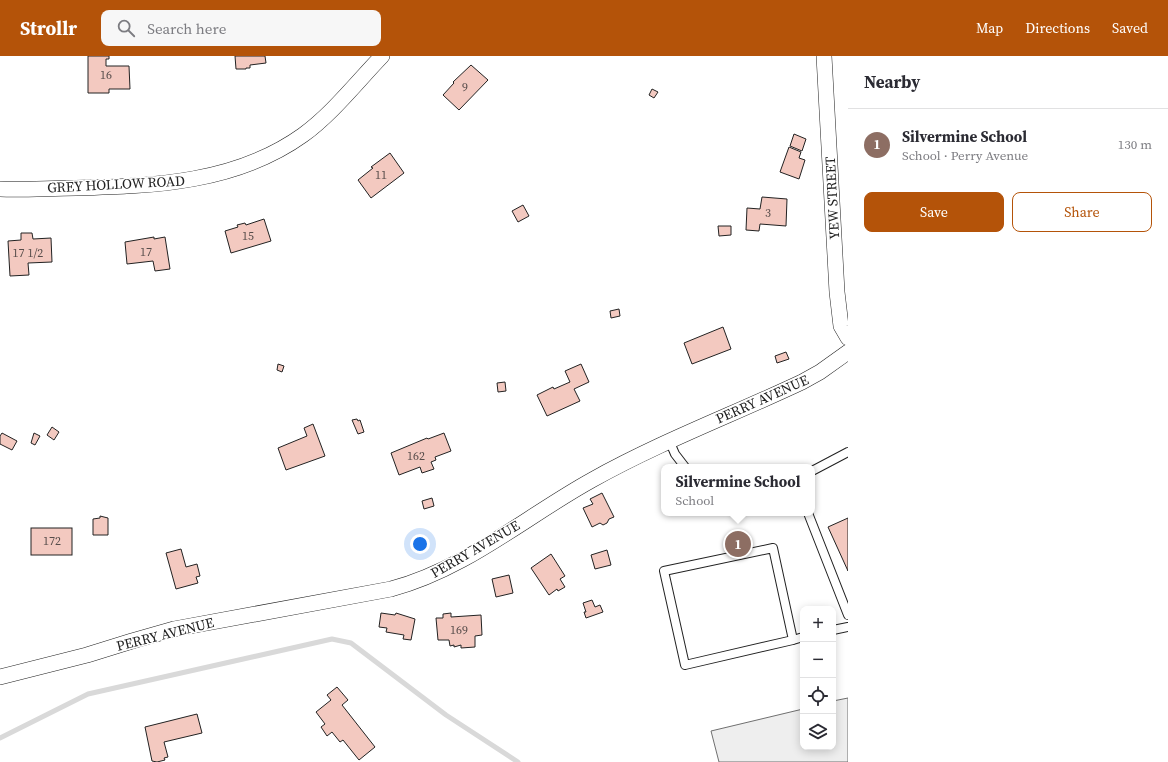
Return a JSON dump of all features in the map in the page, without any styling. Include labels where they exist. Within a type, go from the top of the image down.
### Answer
[{"type":"street","name":"GREY HOLLOW ROAD","points":[[0,189],[169,184],[211,175],[254,162],[303,135],[345,97],[382,56]]},
{"type":"street","name":"YEW STREET","points":[[824,56],[837,292],[841,326],[848,338]]},
{"type":"street","name":"PERRY AVENUE","points":[[0,677],[87,655],[174,629],[381,591],[409,584],[433,575],[465,559],[567,494],[621,464],[669,440],[802,382],[820,372],[848,352]]},
{"type":"lane","points":[[669,440],[675,454],[683,464]]},
{"type":"lane","points":[[815,469],[848,452]]},
{"type":"lane","points":[[809,516],[848,615]]},
{"type":"lane","points":[[793,640],[773,548],[664,571],[685,666],[793,640],[800,638]]},
{"type":"lane","points":[[836,629],[848,627]]},
{"type":"shaded area","points":[[848,698],[848,762],[719,762],[711,731],[800,710],[800,750],[836,750],[836,700]]},
{"type":"building","points":[[88,56],[109,56],[109,59],[106,59],[106,66],[129,66],[130,89],[109,89],[109,93],[88,93]]},
{"type":"building","points":[[235,56],[265,56],[266,63],[250,65],[250,68],[246,69],[236,69]]},
{"type":"building","points":[[471,65],[488,80],[459,110],[443,95],[454,83],[453,82]]},
{"type":"building","points":[[652,89],[658,92],[654,98],[649,95]]},
{"type":"building","points":[[794,134],[806,139],[802,151],[790,146]]},
{"type":"building","points":[[789,147],[801,152],[799,158],[805,160],[799,179],[780,172]]},
{"type":"building","points":[[390,153],[404,173],[371,198],[358,180],[373,168],[371,167]]},
{"type":"building","points":[[762,197],[787,199],[786,226],[760,224],[759,231],[746,230],[747,208],[760,209]]},
{"type":"building","points":[[523,205],[529,216],[518,222],[512,211]]},
{"type":"building","points":[[264,219],[271,241],[231,253],[225,231],[238,227],[237,225],[245,223],[246,225]]},
{"type":"building","points":[[718,226],[731,226],[731,235],[719,236]]},
{"type":"building","points":[[21,233],[32,233],[33,239],[51,238],[52,262],[28,263],[29,275],[10,276],[8,241],[21,240]]},
{"type":"building","points":[[154,237],[154,239],[165,237],[170,269],[155,271],[153,261],[127,264],[125,242]]},
{"type":"building","points":[[619,309],[620,316],[611,318],[610,311]]},
{"type":"building","points":[[723,327],[731,349],[692,364],[684,343]]},
{"type":"building","points":[[786,352],[789,359],[777,363],[775,356]]},
{"type":"building","points":[[278,364],[284,366],[282,372],[277,370]]},
{"type":"building","points":[[581,364],[589,382],[574,389],[580,401],[547,416],[537,395],[553,387],[554,389],[570,382],[565,371]]},
{"type":"building","points":[[505,382],[506,391],[498,392],[497,383]]},
{"type":"building","points":[[357,419],[358,421],[360,420],[364,432],[358,434],[352,420]]},
{"type":"building","points":[[313,424],[325,456],[286,470],[278,448],[307,436],[304,428]]},
{"type":"building","points":[[52,427],[59,432],[54,440],[47,435]]},
{"type":"building","points":[[2,433],[17,441],[12,450],[0,444],[0,436]]},
{"type":"building","points":[[34,433],[40,436],[35,445],[31,443]]},
{"type":"building","points":[[444,433],[451,451],[435,457],[436,460],[431,462],[434,469],[422,473],[420,467],[399,475],[391,453],[427,438],[428,439]]},
{"type":"building","points":[[602,493],[614,517],[609,519],[607,523],[603,525],[600,523],[592,527],[583,508],[593,504],[590,499]]},
{"type":"building","points":[[432,498],[434,506],[424,509],[422,501]]},
{"type":"building","points":[[100,516],[108,518],[108,535],[93,535],[93,519],[100,518]]},
{"type":"building","points":[[848,518],[848,571],[828,527]]},
{"type":"building","points":[[31,528],[72,528],[72,555],[31,555]]},
{"type":"building","points":[[181,549],[186,567],[197,564],[200,576],[196,577],[198,583],[176,589],[166,553]]},
{"type":"building","points":[[607,550],[611,565],[595,569],[591,555]]},
{"type":"building","points":[[551,554],[565,576],[560,579],[565,587],[558,591],[557,589],[549,595],[531,568]]},
{"type":"building","points":[[509,575],[513,593],[496,597],[492,579]]},
{"type":"building","points":[[592,600],[595,607],[600,605],[603,612],[586,618],[583,603]]},
{"type":"building","points":[[381,613],[395,615],[396,613],[415,619],[411,640],[403,639],[404,635],[386,632],[387,628],[379,627]]},
{"type":"building","points":[[451,613],[451,617],[481,615],[482,635],[475,636],[475,647],[461,648],[461,645],[454,647],[454,645],[450,646],[449,640],[438,640],[436,618],[443,618],[443,614]]},
{"type":"building","points":[[337,687],[348,700],[342,705],[375,747],[359,760],[343,740],[340,742],[332,732],[327,736],[321,727],[325,724],[316,712],[331,700],[327,695]]},
{"type":"building","points":[[197,714],[202,733],[164,742],[168,757],[164,758],[165,760],[157,762],[152,761],[145,727]]},
{"type":"waterway","points":[[0,738],[88,694],[332,639],[351,643],[446,715],[518,762]]},
{"type":"place","name":"Silvermine School","points":[[738,544]]}]
